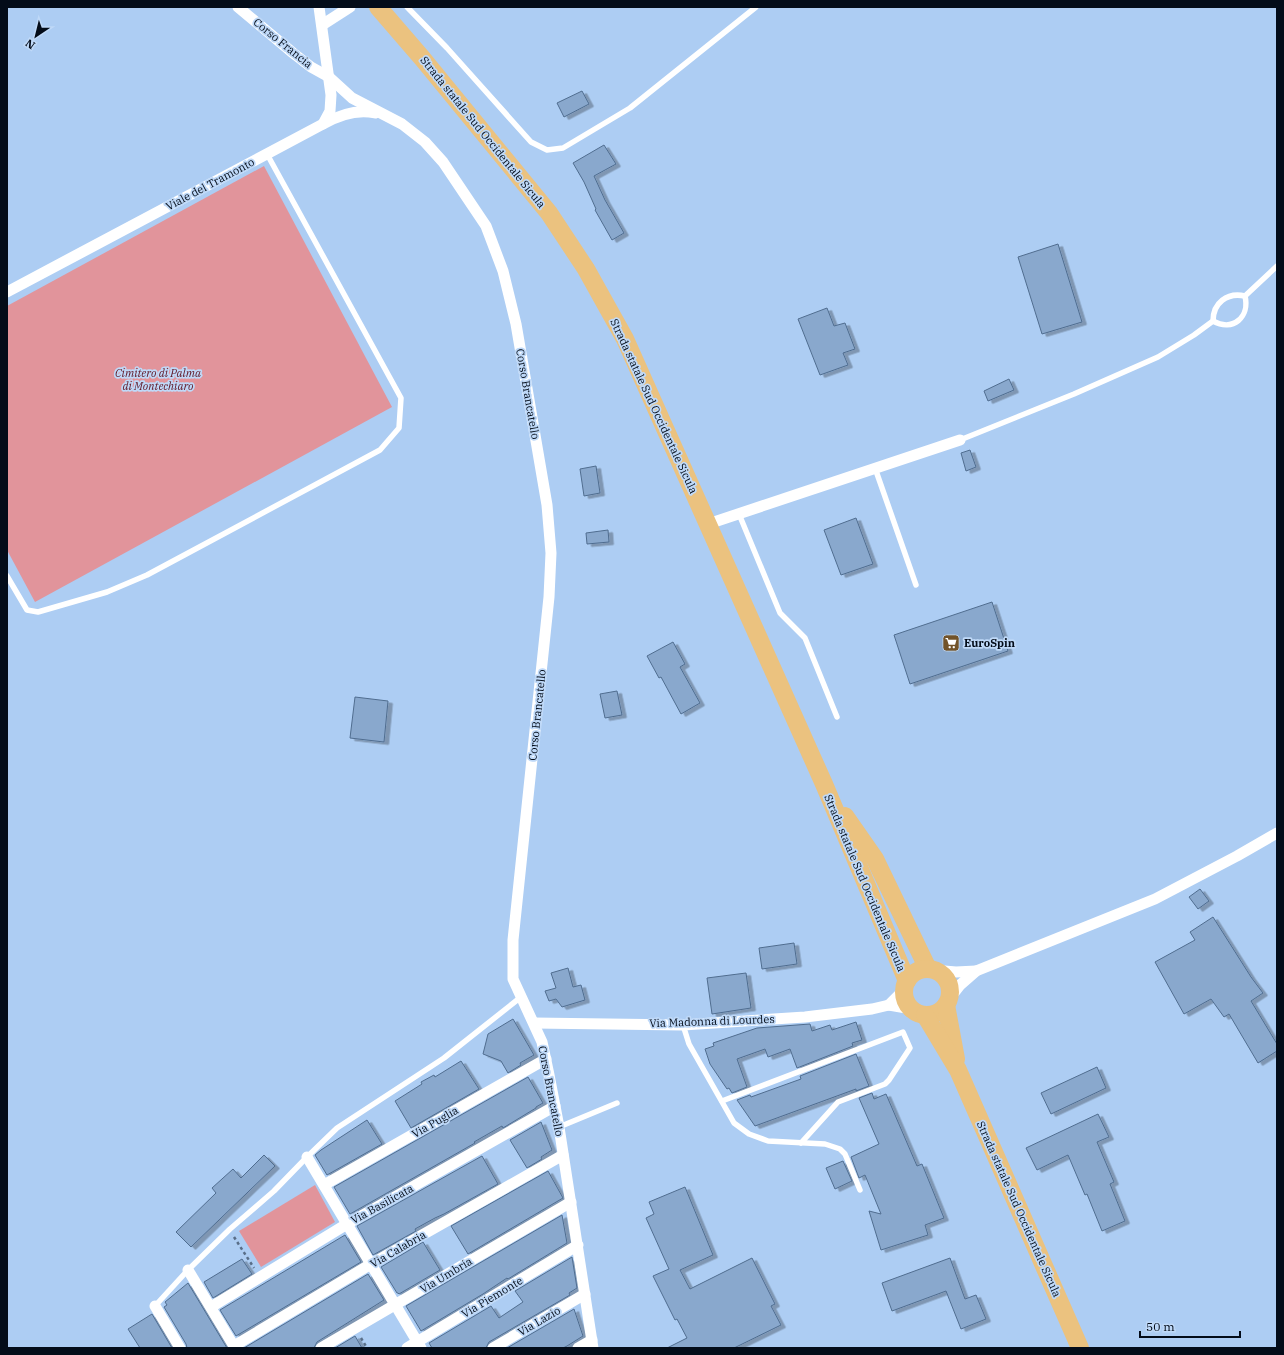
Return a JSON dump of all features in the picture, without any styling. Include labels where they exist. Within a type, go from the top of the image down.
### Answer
[{"type":"main road","name":"Strada statale Sud Occidentale Sicula","points":[[378,7],[422,58],[549,213],[586,270],[625,339],[824,784],[906,986],[906,1000],[918,1012],[958,1070],[1080,1348]]},
{"type":"main road","name":"Strada statale Sud Occidentale Sicula","points":[[824,784],[876,859],[931,970]]},
{"type":"main road","name":"Strada statale Sud Occidentale Sicula","points":[[906,986],[910,977],[918,971],[931,970],[941,974],[947,981],[950,991],[948,1002],[958,1070]]},
{"type":"main road","points":[[918,1012],[936,1013],[942,1010],[948,1002]]},
{"type":"street","name":"Corso Francia","points":[[238,7],[311,67],[329,77],[352,98],[390,118]]},
{"type":"street","points":[[319,7],[329,77],[331,104],[327,118],[322,124]]},
{"type":"street","points":[[322,25],[350,7]]},
{"type":"street","name":"Viale del Tramonto","points":[[7,292],[332,119],[352,113],[372,113],[390,118]]},
{"type":"street","name":"Corso Brancatello","points":[[390,118],[414,132],[434,151],[486,226],[503,271],[516,324],[548,505],[551,553],[549,597],[513,940],[513,979],[542,1042],[546,1059],[564,1155],[592,1344]]},
{"type":"street","points":[[708,524],[960,440]]},
{"type":"street","points":[[931,970],[956,972],[976,971],[1155,899],[1277,833]]},
{"type":"street","points":[[948,1002],[960,985],[976,971]]},
{"type":"street","points":[[889,1005],[906,986]]},
{"type":"street","name":"Via Madonna di Lourdes","points":[[534,1023],[683,1025],[805,1017],[872,1009],[889,1005],[918,1012]]},
{"type":"street","name":"Via Puglia","points":[[324,1185],[546,1059]]},
{"type":"street","name":"Via Basilicata","points":[[211,1306],[347,1224],[555,1106]]},
{"type":"street","name":"Via Calabria","points":[[235,1347],[371,1264],[564,1155]]},
{"type":"street","points":[[307,1157],[419,1345]]},
{"type":"street","name":"Via Umbria","points":[[321,1348],[571,1202]]},
{"type":"street","name":"Via Piemonte","points":[[407,1348],[419,1345],[578,1245]]},
{"type":"street","points":[[188,1270],[235,1347]]},
{"type":"street","name":"Via Lazio","points":[[493,1348],[584,1294]]},
{"type":"street","points":[[155,1306],[180,1348]]},
{"type":"street","points":[[578,1348],[592,1344]]},
{"type":"lane","points":[[407,7],[448,48],[531,142],[547,150],[563,148],[630,108],[756,7]]},
{"type":"lane","points":[[7,576],[27,610],[38,612],[107,592],[148,575],[380,450],[400,428],[401,398],[267,154]]},
{"type":"lane","points":[[960,440],[1074,394],[1158,357],[1194,335],[1213,321],[1215,310],[1221,300],[1233,295],[1245,296],[1277,266]]},
{"type":"lane","points":[[1213,321],[1224,325],[1235,323],[1240,320],[1246,308],[1245,296]]},
{"type":"lane","points":[[875,468],[916,586]]},
{"type":"lane","points":[[739,514],[780,613],[805,638],[837,717]]},
{"type":"lane","points":[[155,1306],[188,1270],[230,1229],[274,1191],[338,1128],[444,1058],[522,997]]},
{"type":"lane","points":[[683,1025],[689,1044],[734,1123],[749,1134],[768,1141],[801,1144],[825,1144],[840,1149],[845,1154],[860,1190]]},
{"type":"lane","points":[[722,1101],[903,1032],[910,1048],[889,1080],[885,1084],[838,1102],[801,1144]]},
{"type":"lane","points":[[559,1127],[617,1103]]},
{"type":"path","points":[[230,1229],[260,1277]]},
{"type":"green space","name":"Cimitero di Palma di Montechiaro","points":[[264,166],[392,407],[35,602],[7,550],[7,306]]},
{"type":"green space","points":[[315,1185],[335,1222],[261,1267],[239,1231]]},
{"type":"building","points":[[582,91],[589,104],[564,117],[557,103]]},
{"type":"building","points":[[604,145],[616,164],[594,176],[605,200],[624,233],[612,240],[595,210],[596,209],[584,182],[573,163]]},
{"type":"building","points":[[1058,244],[1082,322],[1042,334],[1018,257]]},
{"type":"building","points":[[827,308],[834,326],[845,323],[855,349],[843,353],[848,365],[820,375],[798,319]]},
{"type":"building","points":[[1009,379],[1014,390],[988,401],[984,391]]},
{"type":"building","points":[[970,450],[976,467],[966,471],[961,453]]},
{"type":"building","points":[[596,466],[600,493],[584,496],[580,469]]},
{"type":"building","points":[[856,518],[873,564],[841,575],[824,530]]},
{"type":"building","points":[[608,530],[609,542],[587,544],[586,533]]},
{"type":"building","name":"EuroSpin","points":[[992,602],[1008,651],[910,684],[894,635]]},
{"type":"building","points":[[673,642],[685,664],[680,667],[700,703],[681,714],[661,677],[659,678],[647,656]]},
{"type":"building","points":[[617,691],[622,715],[605,718],[600,694]]},
{"type":"building","points":[[355,697],[388,701],[384,742],[350,738]]},
{"type":"building","points":[[1200,889],[1209,901],[1198,909],[1189,897]]},
{"type":"building","points":[[1213,917],[1251,977],[1263,993],[1251,1001],[1277,1044],[1277,1051],[1258,1063],[1229,1014],[1224,1017],[1211,999],[1184,1014],[1155,962],[1195,940],[1190,932]]},
{"type":"building","points":[[794,943],[797,964],[762,969],[759,948]]},
{"type":"building","points":[[568,968],[573,987],[581,985],[585,1000],[562,1007],[556,999],[549,1001],[545,991],[556,988],[551,973]]},
{"type":"building","points":[[746,973],[751,1008],[712,1014],[707,978]]},
{"type":"building","points":[[513,1019],[534,1055],[520,1063],[521,1065],[508,1073],[501,1061],[483,1054],[488,1034]]},
{"type":"building","points":[[856,1022],[862,1040],[852,1043],[853,1046],[797,1068],[790,1049],[768,1057],[765,1049],[737,1059],[747,1087],[732,1093],[729,1088],[727,1089],[710,1064],[705,1049],[714,1046],[713,1043],[757,1028],[810,1024],[812,1031],[830,1025],[832,1030]]},
{"type":"building","points":[[856,1054],[869,1086],[856,1091],[856,1089],[755,1126],[737,1100],[750,1095],[751,1097],[801,1079],[800,1076]]},
{"type":"building","points":[[461,1061],[479,1089],[411,1128],[395,1101],[422,1084],[421,1082],[434,1075],[435,1077]]},
{"type":"building","points":[[1097,1067],[1106,1088],[1051,1114],[1041,1093]]},
{"type":"building","points":[[528,1077],[543,1103],[503,1128],[502,1126],[350,1214],[334,1187]]},
{"type":"building","points":[[872,1093],[874,1099],[886,1094],[917,1166],[922,1164],[944,1218],[925,1225],[928,1235],[881,1250],[869,1211],[881,1214],[865,1175],[859,1178],[851,1157],[879,1144],[859,1098]]},
{"type":"building","points":[[1098,1114],[1109,1137],[1097,1142],[1114,1182],[1110,1184],[1125,1221],[1102,1231],[1087,1194],[1085,1195],[1068,1155],[1037,1170],[1026,1148]]},
{"type":"building","points":[[367,1120],[382,1144],[327,1175],[315,1155]]},
{"type":"building","points":[[541,1122],[552,1150],[541,1157],[542,1159],[527,1168],[510,1140]]},
{"type":"building","points":[[264,1155],[275,1166],[191,1247],[176,1232],[216,1193],[212,1188],[233,1169],[241,1178]]},
{"type":"building","points":[[482,1156],[498,1184],[415,1229],[416,1231],[373,1255],[357,1226]]},
{"type":"building","points":[[843,1161],[852,1181],[835,1189],[826,1168]]},
{"type":"building","points":[[548,1171],[563,1198],[468,1254],[451,1226]]},
{"type":"building","points":[[685,1187],[713,1255],[680,1270],[690,1289],[752,1258],[775,1304],[771,1306],[781,1325],[734,1348],[667,1348],[687,1338],[677,1319],[675,1320],[653,1276],[669,1269],[646,1218],[654,1214],[649,1202]]},
{"type":"building","points":[[562,1215],[567,1243],[421,1331],[406,1306]]},
{"type":"building","points":[[345,1235],[361,1262],[236,1336],[220,1310]]},
{"type":"building","points":[[423,1242],[440,1270],[399,1294],[381,1267]]},
{"type":"building","points":[[572,1257],[577,1288],[569,1293],[570,1295],[489,1342],[486,1348],[432,1348],[429,1343],[491,1306],[499,1318],[523,1302],[515,1291]]},
{"type":"building","points":[[950,1258],[965,1299],[976,1295],[986,1319],[961,1329],[946,1291],[892,1311],[882,1283]]},
{"type":"building","points":[[242,1259],[252,1274],[213,1298],[204,1282]]},
{"type":"building","points":[[368,1274],[384,1300],[317,1342],[314,1348],[244,1348]]},
{"type":"building","points":[[188,1283],[227,1348],[187,1348],[164,1307],[167,1305],[165,1302]]},
{"type":"building","points":[[574,1309],[583,1336],[567,1346],[563,1348],[507,1348]]},
{"type":"building","points":[[152,1314],[172,1348],[140,1348],[128,1329]]},
{"type":"building","points":[[355,1336],[362,1348],[335,1348]]},
{"type":"place","name":"EuroSpin","points":[[951,643]]}]
